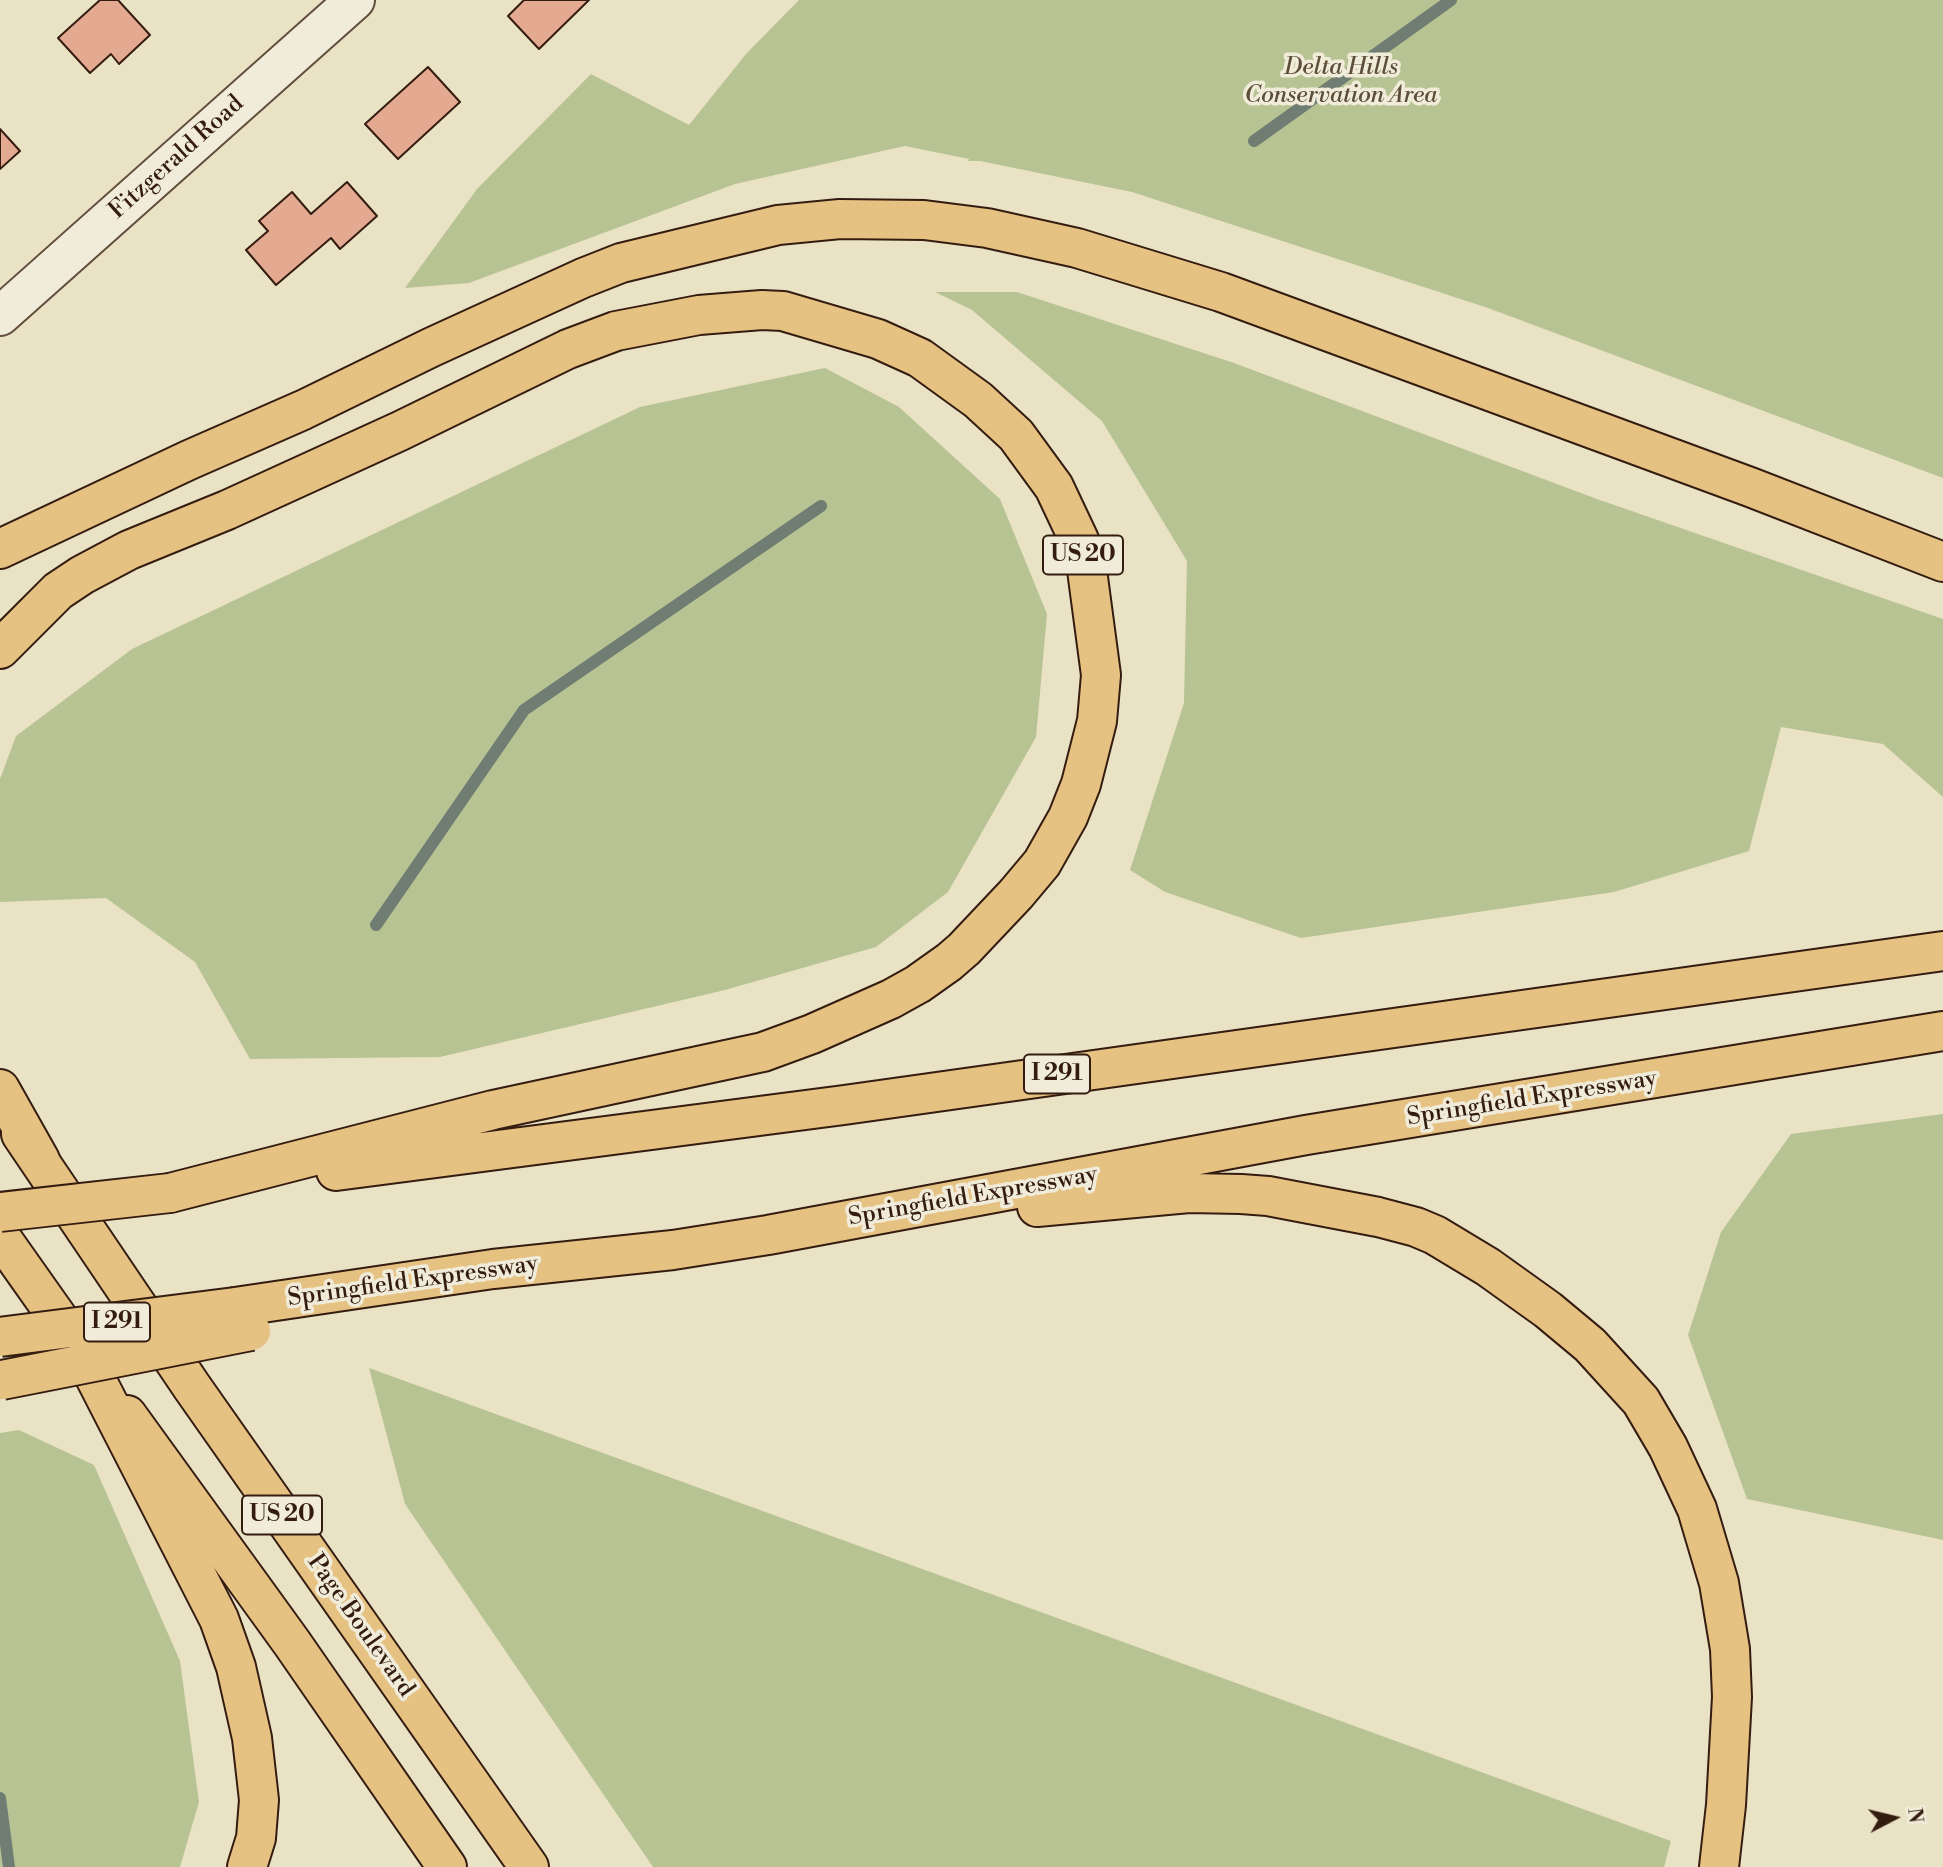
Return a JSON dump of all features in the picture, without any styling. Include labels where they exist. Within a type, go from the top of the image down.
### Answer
[{"type":"main road","points":[[0,549],[303,410],[432,347],[621,262],[778,225],[829,220],[924,220],[987,228],[1077,248],[1221,292],[1750,486],[1943,562]]},
{"type":"main road","name":"US 20","points":[[0,649],[58,591],[128,550],[227,510],[400,431],[568,349],[616,331],[699,314],[783,311],[878,339],[920,358],[978,400],[1016,435],[1054,487],[1079,541],[1087,570],[1101,675],[1097,721],[1081,785],[1068,817],[1042,863],[1016,894],[949,962],[891,999],[812,1034],[763,1052],[493,1110],[170,1193]]},
{"type":"main road","name":"I 291","points":[[0,1212],[170,1193],[844,1105],[1943,951]]},
{"type":"main road","name":"Springfield Expressway","points":[[0,1337],[243,1319],[493,1269],[638,1254],[819,1225],[1306,1135],[1943,1031]]},
{"type":"main road","name":"US 20","points":[[0,1090],[40,1160]]},
{"type":"main road","name":"Page Boulevard","points":[[0,1108],[40,1160],[192,1387],[529,1867]]},
{"type":"main road","points":[[819,1225],[1189,1193],[1241,1194],[1268,1196],[1416,1227],[1435,1235],[1488,1267],[1570,1326],[1625,1381],[1641,1401],[1661,1435],[1697,1509],[1719,1583],[1730,1649],[1732,1697],[1719,1867]]},
{"type":"main road","points":[[0,1237],[292,1643],[447,1867]]},
{"type":"main road","points":[[1,1380],[243,1319]]},
{"type":"main road","points":[[82,1352],[219,1619],[236,1667],[252,1738],[258,1789],[258,1822],[247,1867]]},
{"type":"street","name":"Fitzgerald Road","points":[[0,316],[355,0]]},
{"type":"green space","name":"Delta Hills Conservation Area","points":[[799,0],[1943,0],[1943,478],[1488,308],[1132,192],[980,161],[968,161],[969,159],[905,146],[735,184],[469,283],[405,288],[477,189],[591,74],[689,125],[746,54]]},
{"type":"green space","points":[[935,292],[1017,292],[1234,363],[1597,499],[1943,619],[1943,797],[1883,744],[1781,727],[1749,851],[1614,892],[1301,938],[1165,892],[1130,870],[1184,703],[1187,561],[1102,421],[972,310]]},
{"type":"green space","points":[[825,368],[899,407],[1000,499],[1047,614],[1036,737],[948,892],[876,947],[725,990],[440,1057],[250,1059],[195,962],[106,898],[0,902],[0,779],[16,736],[132,649],[640,407]]},
{"type":"green space","points":[[1943,1114],[1943,1540],[1747,1499],[1688,1335],[1721,1232],[1791,1134]]},
{"type":"green space","points":[[369,1368],[1671,1841],[1664,1867],[653,1867],[405,1504]]},
{"type":"green space","points":[[19,1430],[94,1465],[180,1661],[199,1802],[180,1867],[0,1867],[0,1433]]},
{"type":"building","points":[[100,0],[118,0],[150,35],[119,64],[111,54],[90,73],[58,38]]},
{"type":"building","points":[[524,0],[589,0],[539,49],[508,16]]},
{"type":"building","points":[[428,67],[460,102],[398,159],[365,124]]},
{"type":"building","points":[[0,129],[20,151],[0,169]]},
{"type":"building","points":[[347,182],[377,216],[340,249],[331,238],[276,285],[246,250],[268,231],[259,221],[292,192],[311,214]]},
{"type":"waterway","points":[[1254,141],[1451,0]]},
{"type":"waterway","points":[[376,925],[524,710],[821,506]]},
{"type":"waterway","points":[[0,1798],[9,1867]]}]
